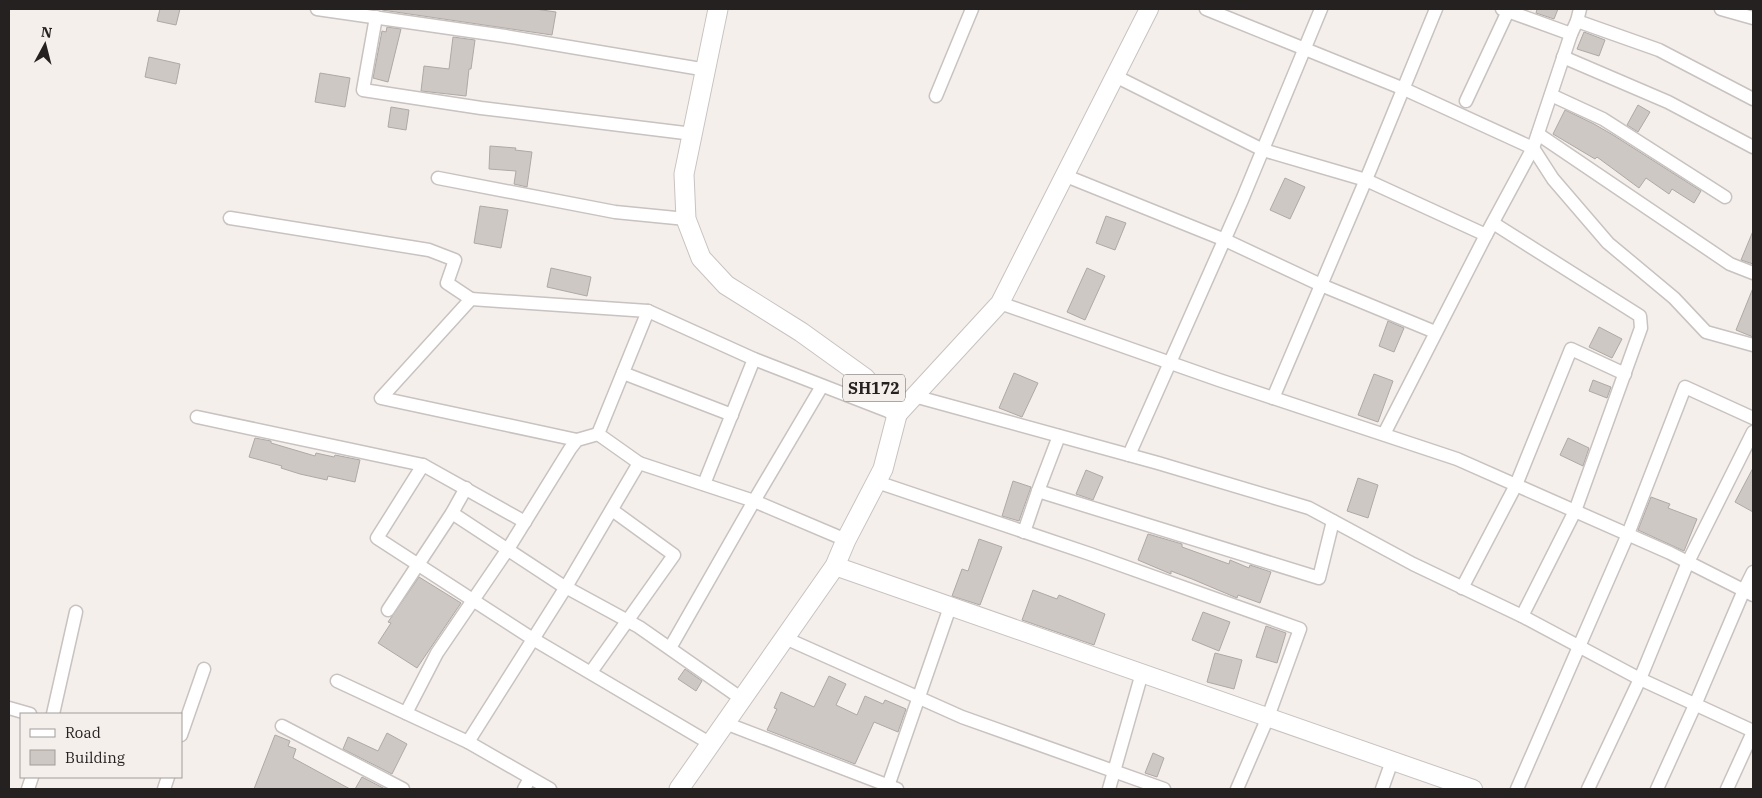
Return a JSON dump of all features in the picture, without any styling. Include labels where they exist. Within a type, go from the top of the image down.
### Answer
[{"type":"main road","name":"SH172","points":[[679,789],[835,566],[846,540],[883,469],[897,415],[865,378],[801,332],[726,285],[701,258],[686,219],[684,174],[707,70],[718,9]]},
{"type":"street","points":[[317,9],[505,36],[707,70]]},
{"type":"street","points":[[936,96],[972,9]]},
{"type":"street","points":[[230,218],[428,250],[455,260],[447,283],[471,299],[648,311],[754,359],[897,415],[1000,304],[1149,9]]},
{"type":"street","points":[[1206,9],[1404,89],[1533,148],[1553,179],[1608,243],[1674,298],[1706,332],[1753,345]]},
{"type":"street","points":[[1129,455],[1225,240],[1322,9]]},
{"type":"street","points":[[1273,398],[1366,180],[1436,9]]},
{"type":"street","points":[[1466,101],[1506,9],[1571,34]]},
{"type":"street","points":[[1721,9],[1753,18]]},
{"type":"street","points":[[1384,434],[1435,332],[1533,148],[1578,15],[1659,50],[1753,99]]},
{"type":"street","points":[[376,17],[363,90],[481,108],[693,134]]},
{"type":"street","points":[[1564,57],[1668,102],[1753,147]]},
{"type":"street","points":[[1115,76],[1263,150],[1366,180],[1486,235]]},
{"type":"street","points":[[1551,95],[1603,119],[1725,197]]},
{"type":"street","points":[[1538,134],[1730,264],[1753,273]]},
{"type":"street","points":[[1066,176],[1225,240],[1321,285],[1435,332]]},
{"type":"street","points":[[438,178],[615,212],[686,219]]},
{"type":"street","points":[[1493,223],[1640,316],[1641,328],[1575,511],[1522,616]]},
{"type":"street","points":[[471,299],[381,398],[578,440],[598,434]]},
{"type":"street","points":[[1000,304],[1457,459],[1628,534],[1748,593]]},
{"type":"street","points":[[598,434],[648,311]]},
{"type":"street","points":[[1462,588],[1516,485],[1571,349],[1625,374]]},
{"type":"street","points":[[704,484],[754,359]]},
{"type":"street","points":[[623,373],[732,415]]},
{"type":"street","points":[[670,648],[822,386]]},
{"type":"street","points":[[1517,789],[1628,534],[1685,387],[1753,418]]},
{"type":"street","points":[[914,396],[1129,455],[1309,508],[1413,564],[1522,616],[1640,679],[1753,731],[1727,789]]},
{"type":"street","points":[[197,417],[423,465],[525,522]]},
{"type":"street","points":[[1588,789],[1640,679],[1688,562],[1753,432]]},
{"type":"street","points":[[598,434],[639,463],[754,501],[846,540]]},
{"type":"street","points":[[1024,532],[1059,436]]},
{"type":"street","points":[[406,713],[437,653],[508,549],[570,449],[578,440]]},
{"type":"street","points":[[468,742],[566,587],[639,463]]},
{"type":"street","points":[[423,465],[377,538],[533,639],[711,744]]},
{"type":"street","points":[[877,482],[1300,629],[1268,717],[1237,789]]},
{"type":"street","points":[[388,610],[452,513],[466,488]]},
{"type":"street","points":[[1038,491],[1319,578],[1333,521]]},
{"type":"street","points":[[591,672],[674,555],[612,510]]},
{"type":"street","points":[[452,513],[566,587],[628,621],[742,699]]},
{"type":"street","points":[[835,566],[1473,789]]},
{"type":"street","points":[[1656,789],[1748,593],[1753,572]]},
{"type":"street","points":[[725,723],[891,788],[950,607]]},
{"type":"street","points":[[53,713],[76,612]]},
{"type":"street","points":[[785,638],[962,717],[1164,789]]},
{"type":"street","points":[[182,732],[204,669]]},
{"type":"street","points":[[1109,789],[1142,673]]},
{"type":"street","points":[[337,680],[468,742],[550,789]]},
{"type":"street","points":[[9,708],[26,713]]},
{"type":"street","points":[[282,726],[403,789]]},
{"type":"street","points":[[1382,789],[1392,761]]},
{"type":"street","points":[[524,789],[530,778]]},
{"type":"building","points":[[160,9],[180,9],[176,25],[157,21]]},
{"type":"building","points":[[382,9],[535,9],[556,12],[552,35]]},
{"type":"building","points":[[1537,9],[1558,9],[1554,19],[1536,13]]},
{"type":"building","points":[[387,27],[401,29],[388,82],[373,78],[382,31],[386,32]]},
{"type":"building","points":[[1584,32],[1605,40],[1599,56],[1577,49]]},
{"type":"building","points":[[453,37],[475,40],[466,96],[421,91],[424,66],[449,69]]},
{"type":"building","points":[[149,57],[180,64],[176,84],[145,77]]},
{"type":"building","points":[[320,73],[350,78],[345,107],[315,102]]},
{"type":"building","points":[[1638,105],[1650,112],[1638,132],[1627,125]]},
{"type":"building","points":[[391,107],[409,110],[406,130],[388,127]]},
{"type":"building","points":[[1565,110],[1613,135],[1701,191],[1694,203],[1672,189],[1669,194],[1646,178],[1639,188],[1597,157],[1595,159],[1553,134]]},
{"type":"building","points":[[490,146],[516,148],[515,150],[532,152],[527,187],[514,184],[516,171],[489,169]]},
{"type":"building","points":[[1285,178],[1305,187],[1290,219],[1270,210]]},
{"type":"building","points":[[480,206],[508,210],[501,248],[474,243]]},
{"type":"building","points":[[1106,216],[1126,223],[1115,250],[1096,243]]},
{"type":"building","points":[[1753,231],[1753,264],[1741,260]]},
{"type":"building","points":[[551,268],[591,277],[587,296],[547,287]]},
{"type":"building","points":[[1087,268],[1105,276],[1085,320],[1067,312]]},
{"type":"building","points":[[1753,288],[1753,337],[1736,330]]},
{"type":"building","points":[[1388,321],[1404,328],[1394,352],[1379,346]]},
{"type":"building","points":[[1599,327],[1622,339],[1612,358],[1589,347]]},
{"type":"building","points":[[1014,373],[1038,383],[1022,417],[999,408]]},
{"type":"building","points":[[1374,374],[1393,381],[1378,422],[1358,415]]},
{"type":"building","points":[[1593,380],[1611,387],[1607,398],[1589,391]]},
{"type":"building","points":[[255,438],[271,441],[271,443],[315,456],[316,453],[360,460],[355,482],[328,476],[327,480],[300,474],[281,468],[282,466],[249,457]]},
{"type":"building","points":[[1568,438],[1589,448],[1583,466],[1560,455]]},
{"type":"building","points":[[1753,468],[1753,512],[1735,502]]},
{"type":"building","points":[[1086,470],[1103,477],[1093,500],[1076,494]]},
{"type":"building","points":[[1358,478],[1378,485],[1368,518],[1347,511]]},
{"type":"building","points":[[1013,481],[1031,487],[1019,521],[1002,516]]},
{"type":"building","points":[[1651,497],[1670,504],[1668,508],[1697,519],[1684,551],[1638,530]]},
{"type":"building","points":[[1148,534],[1182,544],[1182,547],[1229,564],[1230,560],[1249,568],[1250,565],[1271,572],[1260,603],[1238,595],[1237,598],[1192,579],[1171,571],[1171,574],[1138,560]]},
{"type":"building","points":[[979,539],[1002,547],[980,605],[952,596],[962,569],[968,571]]},
{"type":"building","points":[[419,577],[461,603],[417,668],[378,643],[391,623],[388,622]]},
{"type":"building","points":[[1033,590],[1057,599],[1059,595],[1105,614],[1094,645],[1022,620]]},
{"type":"building","points":[[1203,612],[1230,622],[1219,651],[1192,640]]},
{"type":"building","points":[[1266,626],[1286,633],[1277,663],[1256,657]]},
{"type":"building","points":[[1215,653],[1242,660],[1234,689],[1207,682]]},
{"type":"building","points":[[685,669],[702,681],[696,691],[678,679]]},
{"type":"building","points":[[829,676],[846,684],[836,705],[857,715],[865,696],[883,704],[885,700],[906,709],[898,732],[874,722],[855,764],[767,730],[777,709],[774,708],[781,692],[814,707]]},
{"type":"building","points":[[387,733],[407,744],[392,774],[343,749],[348,737],[378,751]]},
{"type":"building","points":[[275,735],[290,741],[288,746],[296,749],[293,758],[350,789],[254,789]]},
{"type":"building","points":[[1153,753],[1164,758],[1157,777],[1145,773]]},
{"type":"building","points":[[362,777],[385,789],[355,789]]}]
